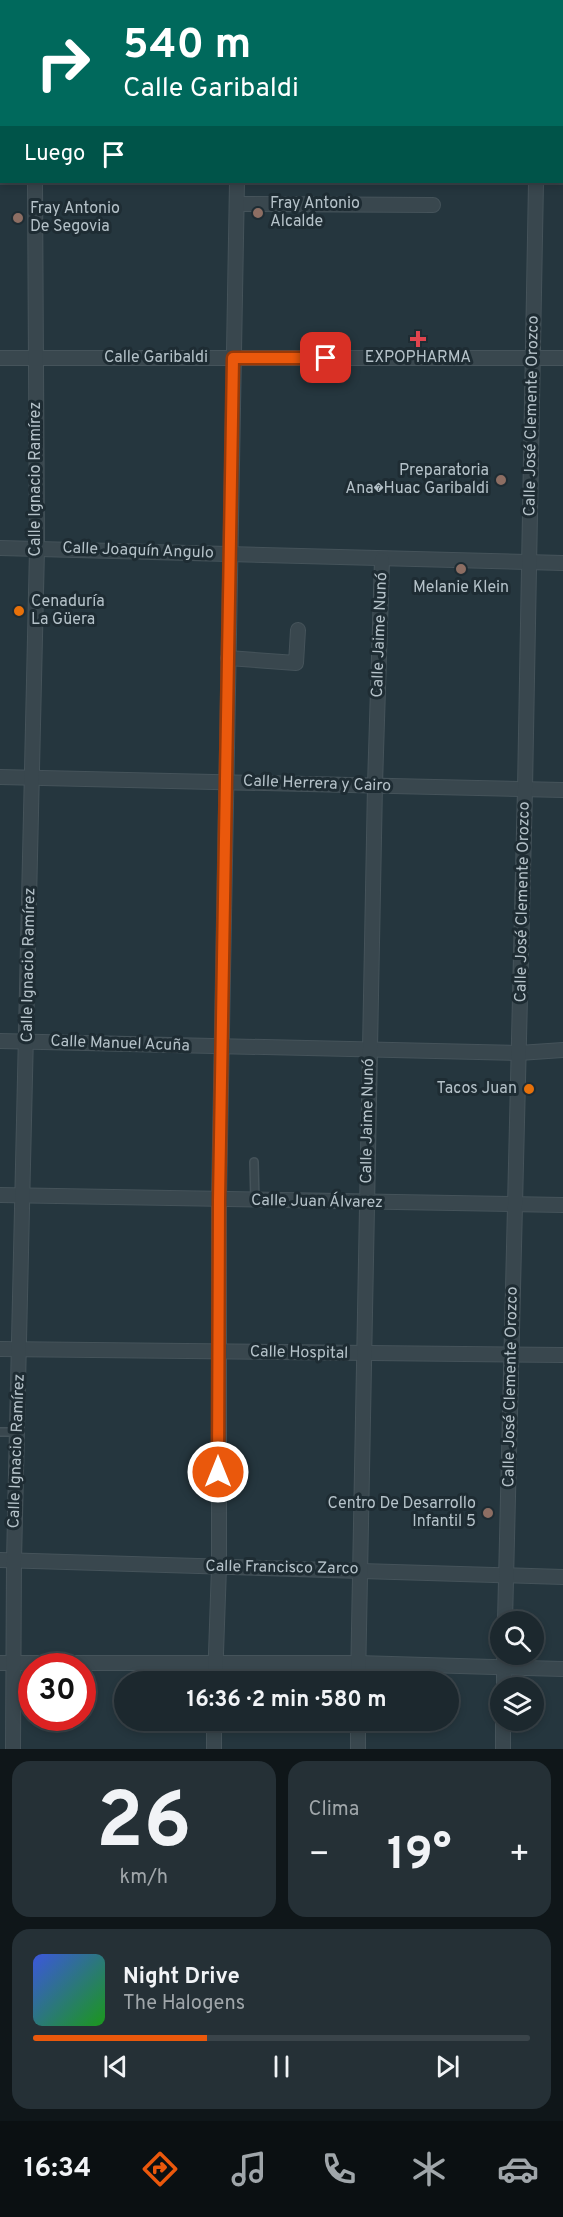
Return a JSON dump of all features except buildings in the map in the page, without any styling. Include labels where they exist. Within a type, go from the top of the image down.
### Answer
[{"type":"street","name":"Calle Ignacio Ramírez","points":[[13,1749],[14,1561],[37,549],[35,183]]},
{"type":"street","points":[[215,1671],[219,1567],[217,1352],[219,1200],[237,183]]},
{"type":"street","name":"Calle José Clemente Orozco","points":[[505,1611],[525,789],[536,183]]},
{"type":"street","points":[[237,204],[433,205]]},
{"type":"street","name":"Calle Garibaldi","points":[[0,358],[563,358]]},
{"type":"street","name":"Calle Joaquín Angulo","points":[[0,548],[382,560],[563,563]]},
{"type":"street","name":"Calle Jaime Nunó","points":[[357,1671],[361,1570],[362,1354],[382,560]]},
{"type":"street","points":[[228,658],[296,663],[298,630]]},
{"type":"street","name":"Calle Herrera y Cairo","points":[[0,777],[563,790]]},
{"type":"street","name":"Calle Manuel Acuña","points":[[0,1041],[519,1053],[563,1050]]},
{"type":"street","name":"Calle Juan Álvarez","points":[[0,1195],[515,1206],[563,1205]]},
{"type":"street","name":"Calle Hospital","points":[[0,1349],[563,1354]]},
{"type":"street","name":"Calle Francisco Zarco","points":[[0,1560],[563,1577]]},
{"type":"street","points":[[0,1663],[357,1663],[490,1660]]},
{"type":"street","points":[[537,1665],[563,1669]]},
{"type":"street","points":[[213,1749],[214,1731]]},
{"type":"street","points":[[358,1731],[358,1749]]},
{"type":"street","points":[[503,1731],[503,1749]]},
{"type":"lane","points":[[254,1162],[255,1201]]},
{"type":"lane","points":[[0,1432],[18,1432]]},
{"type":"place","name":"Fray Antonio Alcalde","points":[[258,213]]},
{"type":"place","name":"Fray Antonio De Segovia","points":[[18,218]]},
{"type":"place","name":"EXPOPHARMA","points":[[418,339]]},
{"type":"place","name":"Preparatoria Ana�Huac Garibaldi","points":[[501,480]]},
{"type":"place","name":"Melanie Klein","points":[[461,569]]},
{"type":"place","name":"Cenaduría La Güera","points":[[19,611]]},
{"type":"place","name":"Tacos Juan","points":[[529,1089]]},
{"type":"place","name":"Centro De Desarrollo Infantil 5","points":[[488,1513]]},
{"type":"route","points":[[218,1472],[219,1200],[233,358],[326,358]]}]
